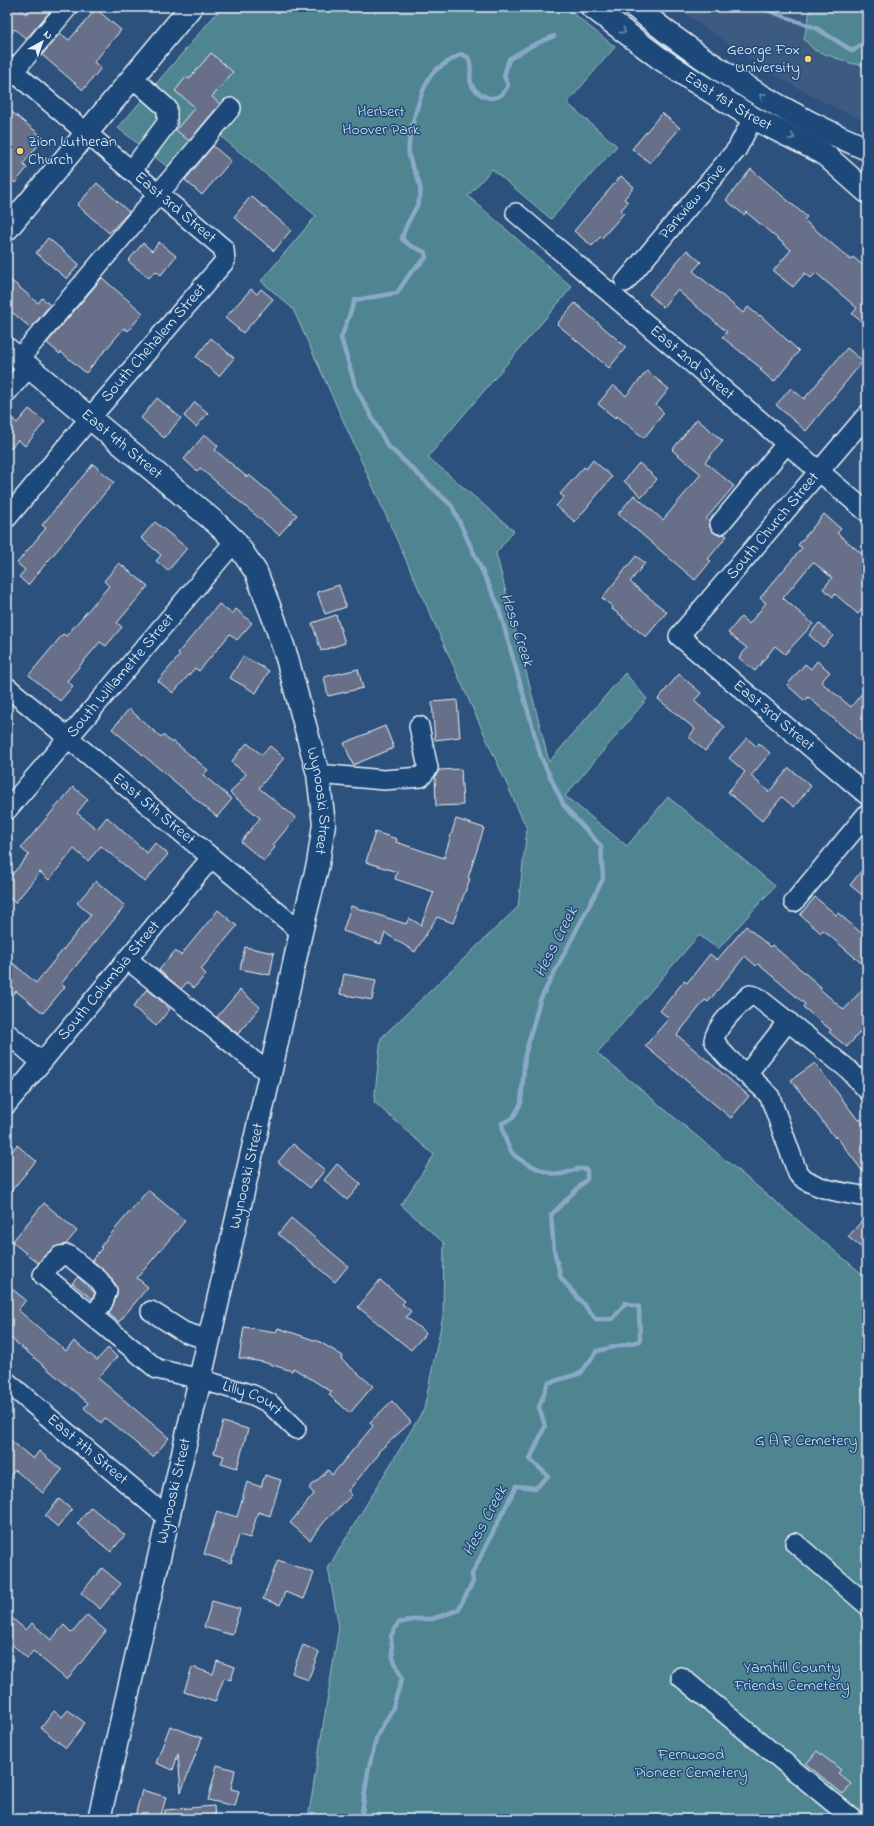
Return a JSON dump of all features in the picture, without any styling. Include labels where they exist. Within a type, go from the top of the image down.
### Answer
[{"type":"main road","points":[[7,229],[192,7]]},
{"type":"main road","name":"East 1st Street","points":[[592,7],[658,57],[753,118],[823,153],[867,192]]},
{"type":"main road","name":"East 1st Street","points":[[635,7],[732,78],[818,128],[867,149]]},
{"type":"main road","points":[[823,153],[867,172]]},
{"type":"main road","name":"East 4th Street","points":[[18,358],[235,540]]},
{"type":"main road","name":"Wynooski Street","points":[[99,1819],[270,1074],[301,932],[318,864],[324,824],[318,774],[274,619],[256,572],[235,540]]},
{"type":"street","points":[[9,72],[68,7]]},
{"type":"street","name":"East 3rd Street","points":[[9,72],[132,170],[224,249],[225,261]]},
{"type":"street","points":[[132,170],[167,124],[167,108],[133,78]]},
{"type":"street","points":[[7,392],[18,358],[231,108]]},
{"type":"street","name":"Parkview Drive","points":[[625,282],[737,149],[753,118]]},
{"type":"street","name":"East 2nd Street","points":[[516,213],[867,512]]},
{"type":"street","name":"South Chehalem Street","points":[[7,518],[90,418],[225,261]]},
{"type":"street","name":"South Church Street","points":[[679,636],[867,415]]},
{"type":"street","points":[[720,524],[786,444]]},
{"type":"street","name":"South Willamette Street","points":[[7,810],[235,540]]},
{"type":"street","name":"East 3rd Street","points":[[679,636],[867,795]]},
{"type":"street","name":"East 5th Street","points":[[7,687],[301,932]]},
{"type":"street","points":[[318,774],[384,780],[421,777],[428,768],[419,726]]},
{"type":"street","points":[[794,902],[867,814]]},
{"type":"street","name":"South Columbia Street","points":[[7,1104],[211,858]]},
{"type":"street","points":[[127,959],[270,1074]]},
{"type":"street","points":[[867,1090],[849,1070],[757,997],[750,995],[740,1003],[715,1033],[714,1040],[722,1053],[762,1087],[770,1097],[798,1174],[807,1182],[817,1187],[867,1197]]},
{"type":"street","points":[[747,1074],[788,1021]]},
{"type":"street","points":[[7,1033],[42,1062]]},
{"type":"street","points":[[151,1312],[184,1332],[209,1340]]},
{"type":"street","name":"Lilly Court","points":[[94,1317],[157,1369],[200,1379],[253,1395],[269,1403],[296,1429]]},
{"type":"street","name":"East 7th Street","points":[[9,1387],[168,1518]]},
{"type":"street","points":[[795,1543],[867,1605]]},
{"type":"street","points":[[681,1677],[853,1819]]},
{"type":"shaded area","name":"George Fox University","points":[[675,7],[867,7],[867,122],[817,99],[770,72]]},
{"type":"green space","points":[[222,7],[565,7],[615,47],[567,103],[617,146],[551,219],[492,169],[468,196],[572,287],[428,457],[514,531],[496,553],[549,762],[625,673],[647,699],[565,796],[627,846],[668,797],[775,886],[718,949],[699,935],[597,1053],[867,1278],[867,1819],[308,1819],[339,1627],[328,1568],[424,1409],[443,1316],[444,1243],[401,1205],[434,1155],[374,1102],[381,1038],[518,907],[527,829],[293,309],[261,281],[316,216],[211,128],[174,172],[118,128]]},
{"type":"green space","points":[[811,7],[867,7],[867,66],[850,63],[814,50],[804,39]]},
{"type":"building","points":[[7,7],[18,7],[26,14],[31,7],[54,7],[26,39],[15,29],[7,38]]},
{"type":"building","points":[[96,9],[121,30],[94,62],[101,68],[83,90],[42,55],[60,33],[69,40]]},
{"type":"building","points":[[211,53],[233,72],[212,97],[220,104],[189,141],[176,130],[195,107],[175,91],[186,77],[189,79]]},
{"type":"building","name":"Zion Lutheran Church","points":[[7,108],[44,138],[23,164],[27,168],[15,183],[7,176]]},
{"type":"building","points":[[662,113],[680,128],[650,163],[632,149]]},
{"type":"building","points":[[213,146],[231,161],[202,195],[185,180]]},
{"type":"building","points":[[751,169],[807,217],[804,220],[851,260],[853,257],[867,269],[867,326],[852,314],[857,308],[816,273],[811,278],[805,273],[793,287],[773,271],[791,250],[746,212],[744,215],[726,200]]},
{"type":"building","points":[[621,176],[634,187],[624,199],[628,202],[621,210],[624,213],[602,238],[600,237],[592,246],[574,231]]},
{"type":"building","points":[[97,183],[129,212],[109,233],[77,205]]},
{"type":"building","points":[[251,196],[291,230],[274,251],[234,217]]},
{"type":"building","points":[[48,238],[79,264],[67,279],[36,253]]},
{"type":"building","points":[[159,242],[176,256],[161,275],[156,271],[149,278],[128,261],[143,243],[152,251]]},
{"type":"building","points":[[687,250],[701,262],[693,271],[743,313],[748,307],[759,316],[760,315],[799,351],[774,382],[760,370],[762,369],[722,337],[727,332],[677,290],[663,307],[649,294]]},
{"type":"building","points":[[7,277],[38,303],[42,298],[50,305],[31,328],[7,308]]},
{"type":"building","points":[[102,278],[143,313],[128,331],[124,328],[86,373],[61,352],[60,354],[47,343]]},
{"type":"building","points":[[251,289],[257,294],[261,289],[273,299],[243,333],[225,318]]},
{"type":"building","points":[[575,303],[626,347],[609,368],[557,324]]},
{"type":"building","points":[[211,338],[234,358],[219,376],[196,357]]},
{"type":"building","points":[[847,348],[863,361],[806,431],[776,405],[791,388],[804,399]]},
{"type":"building","points":[[647,371],[669,389],[656,405],[664,413],[644,438],[617,416],[615,418],[598,404],[613,385],[626,396]]},
{"type":"building","points":[[157,398],[181,418],[164,438],[141,418]]},
{"type":"building","points":[[195,402],[208,413],[196,427],[184,416]]},
{"type":"building","points":[[29,409],[45,422],[25,446],[18,440],[7,452],[7,426],[13,419],[17,423]]},
{"type":"building","points":[[697,419],[723,441],[705,462],[734,486],[706,519],[709,521],[713,532],[719,535],[724,534],[727,536],[708,559],[711,561],[695,580],[618,514],[634,495],[663,520],[701,474],[672,450]]},
{"type":"building","points":[[205,434],[218,446],[215,450],[247,477],[249,475],[297,515],[279,535],[200,468],[197,471],[184,459]]},
{"type":"building","points":[[593,460],[612,477],[575,522],[556,506],[564,497],[560,494],[584,467],[586,469]]},
{"type":"building","points":[[639,463],[657,479],[642,497],[624,481]]},
{"type":"building","points":[[93,464],[114,482],[28,585],[19,577],[25,570],[17,563],[46,528],[42,525]]},
{"type":"building","points":[[824,514],[841,529],[837,533],[867,558],[867,603],[858,614],[835,594],[833,597],[823,589],[832,578],[813,562],[783,598],[813,624],[785,654],[775,646],[755,671],[739,658],[747,648],[728,633],[741,617],[749,624],[766,603],[760,598],[802,548],[798,545]]},
{"type":"building","points":[[155,522],[187,548],[168,571],[156,561],[161,555],[141,538]]},
{"type":"building","points":[[636,556],[645,563],[630,582],[667,612],[646,637],[622,618],[623,617],[612,609],[613,607],[602,598]]},
{"type":"building","points":[[119,563],[148,586],[117,623],[122,627],[106,646],[100,642],[67,681],[73,686],[60,701],[29,675],[63,634],[66,636],[109,586],[104,581]]},
{"type":"building","points":[[339,585],[346,607],[325,614],[317,592]]},
{"type":"building","points":[[219,604],[232,614],[236,609],[252,623],[237,640],[230,634],[199,671],[195,668],[173,693],[158,681],[180,655],[178,653]]},
{"type":"building","points":[[336,615],[345,643],[321,651],[312,623]]},
{"type":"building","points":[[819,623],[833,636],[823,647],[809,635]]},
{"type":"building","points":[[243,656],[269,671],[256,693],[230,678]]},
{"type":"building","points":[[817,661],[830,672],[821,682],[851,707],[867,687],[867,715],[862,722],[867,726],[867,747],[808,697],[805,701],[787,685],[805,664],[811,669]]},
{"type":"building","points":[[358,669],[363,688],[328,696],[324,677]]},
{"type":"building","points":[[679,674],[701,693],[694,701],[725,727],[705,751],[689,737],[695,729],[658,699]]},
{"type":"building","points":[[457,700],[460,737],[435,740],[432,702]]},
{"type":"building","points":[[129,709],[161,737],[163,735],[172,743],[173,741],[208,770],[203,775],[232,799],[217,817],[112,729]]},
{"type":"building","points":[[385,726],[394,748],[353,765],[344,743]]},
{"type":"building","points":[[747,738],[757,747],[759,743],[770,753],[751,776],[769,792],[789,768],[811,786],[794,807],[782,797],[762,821],[728,792],[745,772],[729,758]]},
{"type":"building","points":[[247,743],[262,755],[270,746],[284,758],[259,788],[296,818],[273,845],[275,847],[264,861],[241,842],[260,818],[230,793],[246,774],[231,762]]},
{"type":"building","points":[[461,769],[463,805],[436,806],[435,777],[439,770]]},
{"type":"building","points":[[73,787],[88,799],[77,813],[97,829],[107,817],[147,853],[155,843],[168,854],[145,882],[101,846],[88,861],[74,849],[49,880],[40,872],[15,903],[7,896],[7,880],[29,855],[21,848]]},
{"type":"building","points":[[456,819],[484,828],[468,878],[470,879],[453,923],[437,917],[415,952],[385,933],[381,944],[343,931],[351,906],[406,924],[409,918],[421,925],[434,892],[395,879],[397,872],[366,862],[375,832],[397,839],[396,842],[444,858]]},
{"type":"building","points":[[867,864],[867,899],[850,885]]},
{"type":"building","points":[[96,881],[125,906],[61,984],[65,987],[43,1013],[16,991],[14,994],[7,988],[7,958],[36,983],[91,915],[77,903]]},
{"type":"building","points":[[815,897],[836,915],[838,913],[867,938],[867,968],[823,930],[821,933],[800,915]]},
{"type":"building","points":[[218,910],[237,926],[201,969],[206,974],[194,988],[187,982],[181,989],[159,970],[175,951],[181,955]]},
{"type":"building","points":[[746,926],[770,947],[772,945],[799,968],[844,1010],[867,984],[867,1024],[847,1047],[829,1032],[831,1030],[803,1007],[805,1004],[758,964],[756,966],[745,956],[708,1002],[705,1000],[677,1035],[749,1096],[731,1118],[645,1046],[669,1018],[660,1011],[684,981],[687,983],[710,954],[717,960]]},
{"type":"building","points":[[245,947],[274,953],[270,975],[240,969]]},
{"type":"building","points":[[344,974],[376,980],[372,1000],[340,994]]},
{"type":"building","points":[[147,989],[170,1009],[156,1026],[133,1007]]},
{"type":"building","points":[[240,990],[260,1007],[238,1034],[217,1017]]},
{"type":"building","points":[[815,1063],[858,1120],[860,1119],[867,1128],[867,1177],[791,1080]]},
{"type":"building","points":[[293,1144],[325,1170],[310,1188],[278,1162]]},
{"type":"building","points":[[17,1145],[36,1161],[7,1196],[7,1157]]},
{"type":"building","points":[[337,1164],[361,1184],[347,1200],[324,1180]]},
{"type":"building","points":[[148,1190],[185,1221],[137,1278],[148,1287],[119,1322],[109,1314],[117,1295],[116,1285],[106,1272],[92,1260],[102,1248],[100,1247]]},
{"type":"building","points":[[44,1203],[77,1231],[66,1244],[53,1248],[38,1263],[12,1242]]},
{"type":"building","points":[[867,1215],[867,1252],[848,1237]]},
{"type":"building","points":[[291,1218],[348,1266],[335,1282],[278,1234]]},
{"type":"building","points":[[78,1277],[95,1293],[92,1299],[72,1283]]},
{"type":"building","points":[[380,1280],[405,1301],[402,1304],[411,1311],[406,1317],[426,1333],[411,1350],[358,1307]]},
{"type":"building","points":[[7,1285],[26,1300],[18,1310],[66,1351],[74,1341],[97,1360],[108,1348],[117,1357],[98,1378],[169,1438],[153,1457],[105,1418],[101,1423],[84,1408],[88,1403],[7,1335]]},
{"type":"building","points":[[244,1327],[276,1332],[278,1328],[320,1342],[343,1356],[341,1359],[373,1386],[350,1413],[329,1395],[332,1392],[293,1368],[292,1371],[263,1362],[239,1358]]},
{"type":"building","points":[[392,1401],[411,1422],[378,1452],[379,1454],[348,1491],[352,1495],[325,1521],[310,1540],[290,1523],[314,1494],[309,1488],[328,1470],[332,1475],[373,1426],[370,1422]]},
{"type":"building","points":[[223,1422],[248,1429],[237,1468],[221,1463],[224,1456],[214,1453]]},
{"type":"building","points":[[7,1437],[33,1459],[39,1451],[62,1470],[43,1493],[15,1470],[7,1479]]},
{"type":"building","points":[[265,1475],[281,1480],[270,1516],[258,1512],[250,1538],[239,1535],[231,1563],[204,1554],[217,1511],[237,1517],[247,1482],[261,1487]]},
{"type":"building","points":[[59,1499],[72,1510],[58,1527],[45,1516]]},
{"type":"building","points":[[91,1507],[125,1535],[111,1552],[77,1524]]},
{"type":"building","points":[[278,1560],[314,1573],[304,1599],[285,1592],[280,1605],[263,1599]]},
{"type":"building","points":[[102,1568],[121,1584],[100,1609],[81,1593]]},
{"type":"building","points":[[212,1601],[240,1609],[232,1635],[204,1627]]},
{"type":"building","points":[[7,1614],[26,1630],[32,1623],[51,1640],[64,1625],[72,1633],[87,1615],[106,1631],[67,1680],[33,1651],[27,1658],[7,1640]]},
{"type":"building","points":[[303,1645],[319,1652],[308,1680],[292,1673]]},
{"type":"building","points":[[217,1661],[235,1667],[231,1680],[224,1678],[215,1702],[184,1692],[192,1667],[213,1674]]},
{"type":"building","points":[[68,1710],[85,1723],[66,1748],[41,1728],[54,1711],[62,1717]]},
{"type":"building","points":[[170,1726],[202,1738],[181,1792],[178,1754],[173,1770],[156,1763]]},
{"type":"building","points":[[817,1751],[841,1770],[838,1773],[851,1784],[843,1794],[806,1764]]},
{"type":"building","points":[[217,1765],[235,1770],[231,1789],[239,1791],[235,1806],[208,1800]]},
{"type":"building","points":[[142,1790],[166,1797],[160,1819],[148,1819],[135,1816]]},
{"type":"building","points":[[214,1806],[215,1819],[165,1819],[165,1810]]},
{"type":"waterway","name":"Hess Creek","points":[[758,7],[816,28],[853,51],[867,40]]},
{"type":"waterway","name":"Hess Creek","points":[[361,1819],[368,1771],[377,1736],[392,1710],[402,1678],[393,1658],[391,1636],[398,1623],[418,1619],[432,1619],[458,1610],[473,1582],[472,1574],[516,1486],[536,1488],[548,1476],[530,1459],[545,1426],[539,1407],[548,1383],[581,1373],[597,1351],[640,1341],[639,1307],[625,1303],[613,1319],[596,1319],[561,1278],[554,1250],[551,1215],[587,1179],[587,1170],[580,1169],[555,1174],[543,1171],[523,1161],[514,1155],[509,1148],[504,1135],[502,1123],[513,1118],[521,1103],[525,1055],[540,1000],[603,879],[601,846],[564,806],[541,757],[498,605],[452,506],[387,445],[356,388],[341,338],[355,300],[397,293],[411,272],[426,258],[425,252],[409,245],[402,239],[421,192],[419,181],[410,161],[409,148],[415,114],[423,91],[431,75],[441,66],[461,54],[468,57],[471,68],[470,81],[475,89],[486,97],[498,97],[504,92],[508,85],[504,76],[509,59],[531,46],[554,36]]},
{"type":"place","name":"George Fox University","points":[[808,59]]},
{"type":"place","name":"Zion Lutheran Church","points":[[20,151]]},
{"type":"park label","name":"Herbert Hoover Park","points":[[381,121]]},
{"type":"park label","name":"G A R Cemetery","points":[[806,1441]]},
{"type":"park label","name":"Yamhill County Friends Cemetery","points":[[792,1677]]},
{"type":"park label","name":"Fernwood Pioneer Cemetery","points":[[691,1764]]}]
